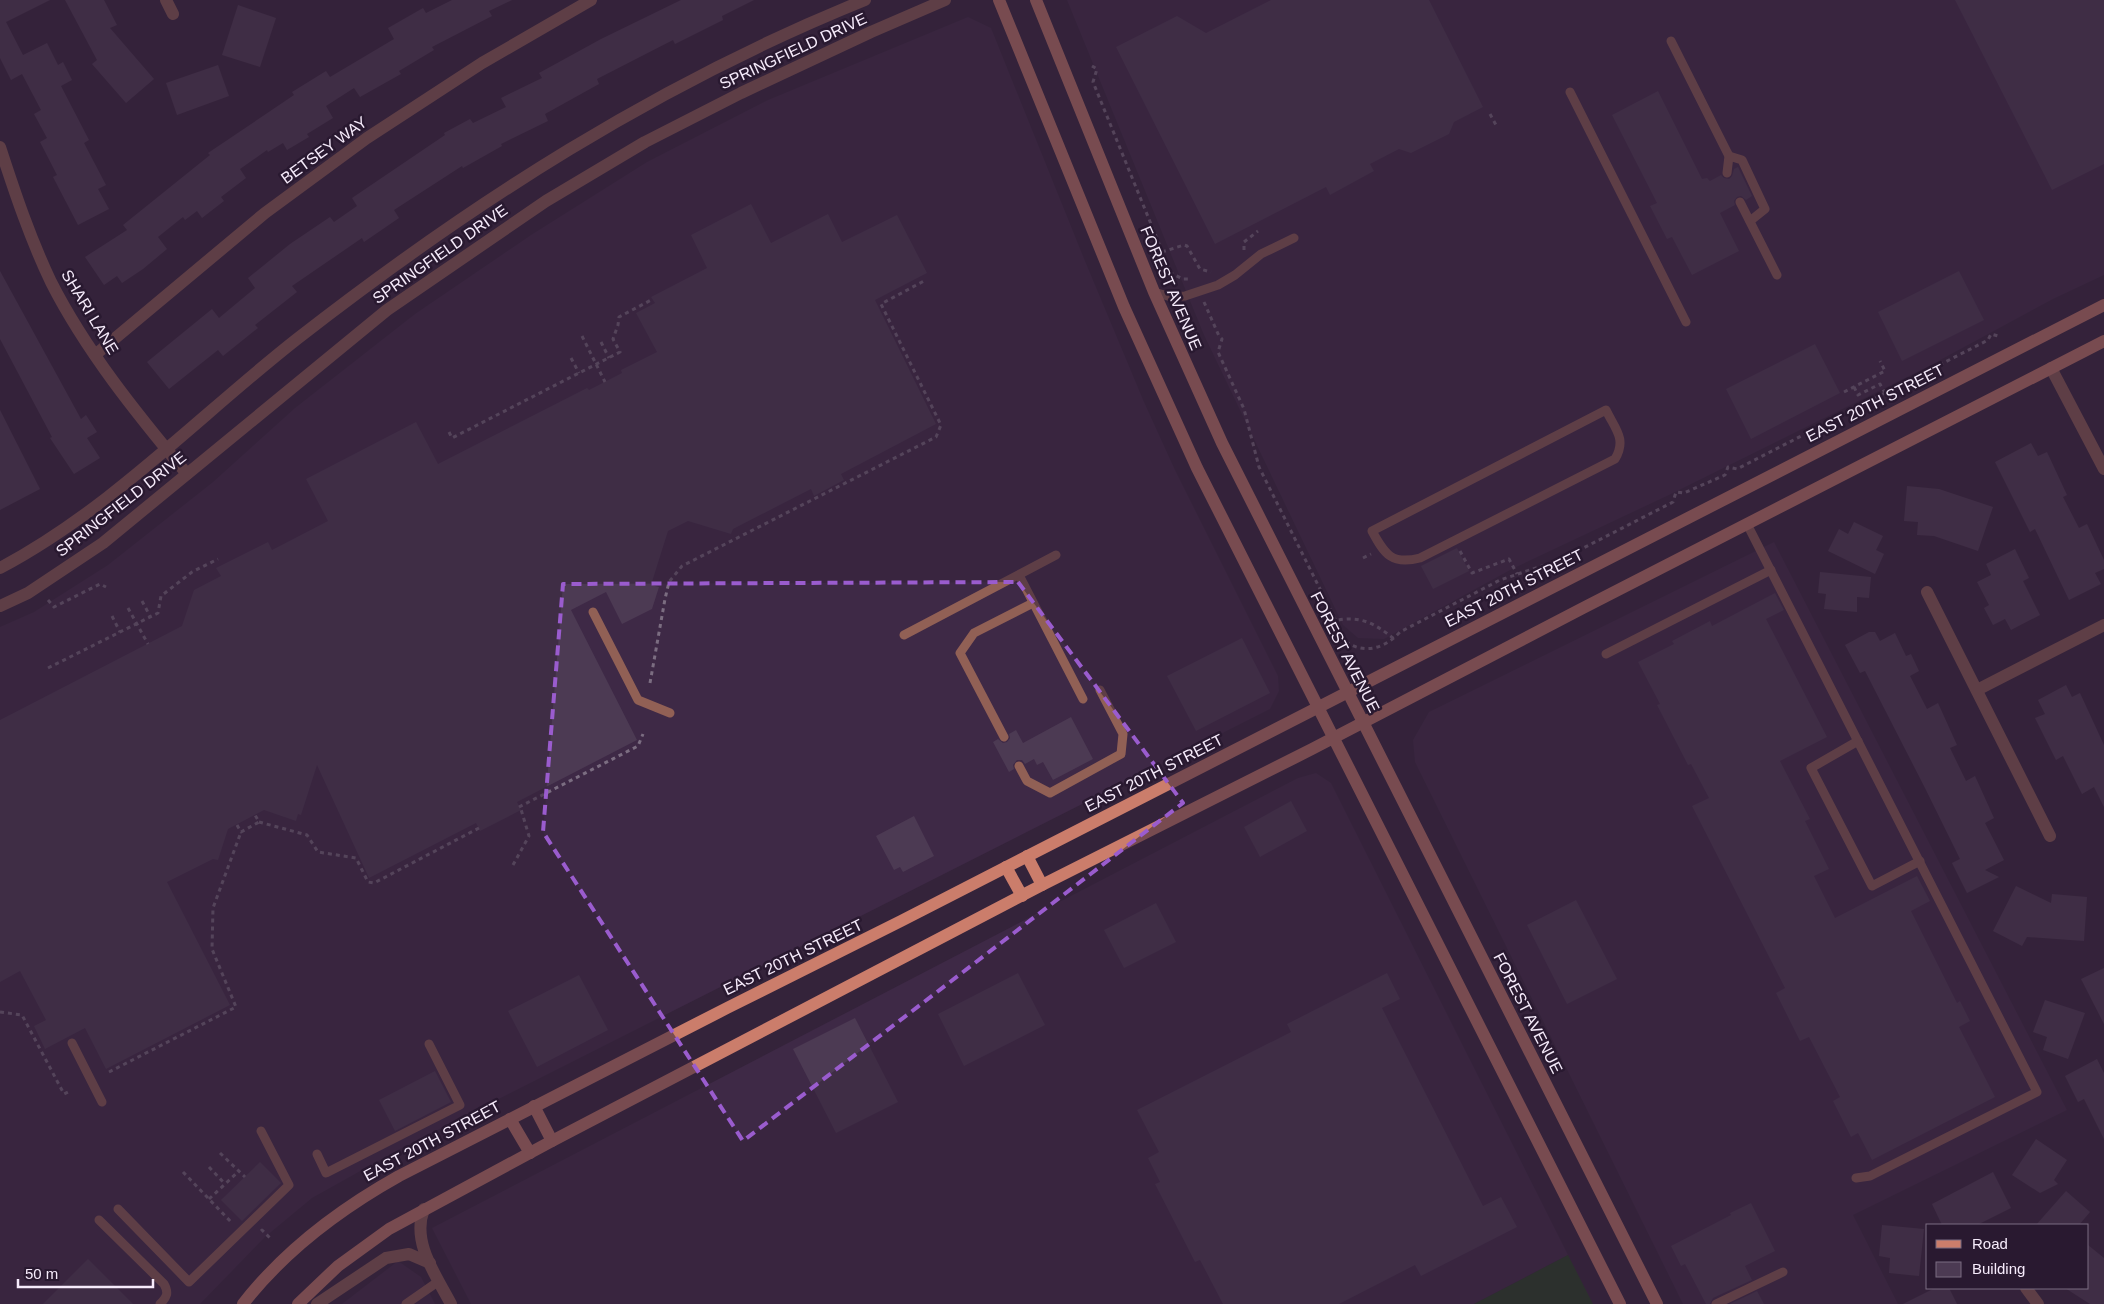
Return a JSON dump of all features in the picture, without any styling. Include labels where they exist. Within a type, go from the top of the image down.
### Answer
[{"type":"street","points":[[166,0],[173,14]]},
{"type":"street","name":"BETSEY WAY","points":[[96,355],[265,213],[367,138],[482,63],[591,0]]},
{"type":"street","name":"SPRINGFIELD DRIVE","points":[[0,568],[35,550],[96,505],[295,341],[390,268],[473,210],[580,141],[665,94],[771,41],[865,0]]},
{"type":"street","name":"SPRINGFIELD DRIVE","points":[[0,606],[28,593],[103,543],[387,310],[546,201],[645,142],[741,93],[871,32],[945,0]]},
{"type":"street","points":[[999,0],[1146,359],[1197,468],[1332,739],[1620,1304]]},
{"type":"street","name":"FOREST AVENUE","points":[[1036,0],[1154,292],[1234,468],[1657,1304]]},
{"type":"street","name":"SHARI LANE","points":[[0,147],[29,233],[52,283],[96,355],[186,474]]},
{"type":"street","name":"EAST 20TH STREET","points":[[243,1304],[288,1255],[342,1210],[399,1176],[2104,305]]},
{"type":"street","points":[[298,1304],[356,1252],[389,1229],[424,1209],[1042,885],[1332,739],[2104,342]]},
{"type":"street","points":[[2051,368],[2104,469]]},
{"type":"street","points":[[1928,592],[2050,836]]},
{"type":"street","points":[[1977,690],[2104,625]]},
{"type":"street","points":[[1027,856],[1042,885]]},
{"type":"street","points":[[1006,867],[1022,896]]},
{"type":"street","points":[[534,1106],[552,1141]]},
{"type":"street","points":[[510,1119],[530,1153]]},
{"type":"street","points":[[424,1209],[421,1217],[420,1239],[451,1304]]},
{"type":"street","points":[[317,1304],[386,1258],[409,1254],[430,1263]]},
{"type":"street","points":[[2027,1289],[2038,1304]]},
{"type":"lane","points":[[1671,41],[1729,156],[1727,173]]},
{"type":"lane","points":[[1570,92],[1686,322]]},
{"type":"lane","points":[[1729,156],[1742,160],[1765,209],[1750,222]]},
{"type":"lane","points":[[1740,202],[1778,275]]},
{"type":"lane","points":[[1154,292],[1171,298],[1200,292],[1218,285],[1261,254],[1294,238]]},
{"type":"lane","points":[[1606,410],[1621,441],[1621,449],[1615,459],[1455,541],[1420,558],[1405,561],[1394,559],[1384,552],[1372,531],[1606,410]]},
{"type":"lane","points":[[1747,524],[2037,1092],[1870,1176],[1856,1178]]},
{"type":"lane","points":[[904,634],[1056,556]]},
{"type":"lane","points":[[1606,654],[1771,570]]},
{"type":"lane","points":[[1019,575],[1082,699]]},
{"type":"lane","points":[[1004,737],[960,653],[974,633],[1033,603]]},
{"type":"lane","points":[[592,612],[638,700],[670,713]]},
{"type":"lane","points":[[1019,766],[1027,781],[1050,793],[1121,754],[1124,734],[1100,690]]},
{"type":"lane","points":[[1858,741],[1811,768],[1872,886],[1920,862]]},
{"type":"lane","points":[[72,1043],[102,1102]]},
{"type":"lane","points":[[317,1154],[326,1172],[460,1105],[429,1044]]},
{"type":"lane","points":[[118,1209],[189,1282],[289,1185],[261,1131]]},
{"type":"lane","points":[[99,1220],[164,1284],[168,1290],[167,1298],[160,1304]]},
{"type":"lane","points":[[1716,1304],[1782,1272]]},
{"type":"lane","points":[[406,1304],[439,1280]]},
{"type":"path","points":[[1092,66],[1097,69],[1093,82],[1171,273],[1183,279],[1193,278],[1200,292],[1222,339],[1218,352],[1244,409],[1256,460],[1336,620]]},
{"type":"path","points":[[1490,114],[1497,127]]},
{"type":"path","points":[[1241,255],[1244,250],[1244,242],[1258,231]]},
{"type":"path","points":[[1162,252],[1184,245],[1187,246],[1200,270],[1208,272],[1218,270]]},
{"type":"path","points":[[650,683],[669,582],[682,566],[936,437],[942,425],[881,304],[924,281]]},
{"type":"path","points":[[449,432],[452,438],[620,352],[613,339],[619,317],[652,299]]},
{"type":"path","points":[[1328,617],[1341,638],[1360,648],[1376,648],[1390,643],[1400,632],[1491,585],[1560,560],[1673,502],[1676,492],[1684,493],[1726,475],[1728,468],[1737,468],[1988,340],[1990,334],[1998,336]]},
{"type":"path","points":[[582,336],[605,382]]},
{"type":"path","points":[[601,342],[609,358]]},
{"type":"path","points":[[571,358],[579,373]]},
{"type":"path","points":[[1844,392],[1885,371],[1880,361]]},
{"type":"path","points":[[1854,387],[1858,395],[1880,384],[1884,393]]},
{"type":"path","points":[[1455,541],[1472,573],[1509,559],[1517,574]]},
{"type":"path","points":[[48,668],[158,613],[162,596],[192,572],[218,559]]},
{"type":"path","points":[[48,600],[54,607],[100,584],[106,587]]},
{"type":"path","points":[[142,601],[150,616]]},
{"type":"path","points":[[128,608],[148,644]]},
{"type":"path","points":[[112,616],[120,632]]},
{"type":"path","points":[[1331,622],[1350,618],[1366,620],[1382,628],[1394,638]]},
{"type":"path","points":[[513,865],[529,836],[520,807],[638,746],[643,734]]},
{"type":"path","points":[[255,815],[259,822]]},
{"type":"path","points":[[110,1072],[236,1007],[212,949],[213,908],[241,832],[259,822],[307,835],[318,852],[356,858],[368,882],[374,883],[479,828]]},
{"type":"path","points":[[237,825],[241,832]]},
{"type":"path","points":[[0,1012],[22,1015],[64,1094],[68,1092]]},
{"type":"path","points":[[220,1153],[245,1177]]},
{"type":"path","points":[[209,1167],[225,1184]]},
{"type":"path","points":[[209,1198],[239,1171]]},
{"type":"path","points":[[183,1172],[249,1242],[262,1230],[271,1239]]},
{"type":"highlighted area","points":[[1018,582],[1183,803],[743,1141],[543,832],[563,584]]},
{"type":"shaded area","points":[[1067,0],[2104,0],[2104,275],[2053,299],[1931,365],[1671,494],[1512,569],[1384,639],[1358,638],[1343,625],[1204,335]]},
{"type":"shaded area","points":[[968,17],[991,28],[1144,402],[1175,470],[1278,676],[1279,691],[1270,709],[398,1150],[312,1198],[265,1237],[200,1304],[0,1304],[0,627],[34,612],[108,565],[213,482],[295,408],[415,314],[531,235],[647,162],[768,100]]},
{"type":"shaded area","points":[[1774,542],[2067,1110],[1853,1215],[1898,1304],[1683,1304],[1415,762],[1413,740],[1429,712]]},
{"type":"shaded area","points":[[1316,773],[1331,783],[1568,1255],[1474,1304],[471,1304],[432,1228],[1298,778]]},
{"type":"shaded area","points":[[398,1261],[421,1277],[435,1304],[342,1304]]},
{"type":"green space","points":[[1568,1255],[1593,1304],[1474,1304]]},
{"type":"building","points":[[0,0],[50,0],[6,22],[23,55],[47,43],[58,65],[63,62],[72,80],[61,86],[89,140],[84,143],[106,185],[98,189],[109,209],[78,225],[53,177],[57,175],[40,142],[47,138],[34,114],[41,110],[22,74],[11,80],[0,58]]},
{"type":"building","points":[[65,0],[104,0],[117,25],[110,28],[154,79],[126,103],[92,64],[97,60]]},
{"type":"building","points":[[452,0],[512,0],[489,11],[492,16],[432,47],[434,50],[399,71],[401,74],[360,97],[354,88],[326,106],[333,118],[307,134],[309,137],[287,150],[283,143],[268,152],[267,150],[240,169],[246,178],[221,197],[224,201],[202,218],[197,211],[185,220],[183,217],[158,237],[167,249],[122,283],[117,276],[104,285],[85,257],[127,230],[123,225],[210,155],[208,153],[294,95],[292,92],[326,71],[330,77],[394,39],[388,28],[423,8],[426,13]]},
{"type":"building","points":[[681,0],[754,0],[722,16],[723,20],[675,44],[673,40],[597,79],[599,84],[545,114],[548,121],[501,144],[502,146],[463,168],[462,166],[394,210],[399,218],[364,242],[362,238],[292,286],[297,292],[255,325],[258,328],[223,356],[218,350],[169,389],[147,362],[212,309],[219,318],[255,288],[248,278],[290,244],[330,217],[334,222],[357,206],[352,198],[445,135],[444,133],[470,119],[473,123],[506,107],[501,98],[542,78],[539,73],[601,39]]},
{"type":"building","points":[[1271,0],[1429,0],[1483,107],[1454,122],[1449,134],[1411,153],[1399,149],[1370,164],[1374,171],[1330,195],[1326,187],[1215,244],[1116,47],[1177,16],[1206,33]]},
{"type":"building","points":[[1955,0],[2104,0],[2104,164],[2052,190]]},
{"type":"building","points":[[238,5],[276,18],[260,67],[222,55]]},
{"type":"building","points":[[218,65],[229,96],[177,115],[166,83]]},
{"type":"building","points":[[1658,91],[1702,179],[1707,178],[1710,181],[1721,175],[1729,179],[1734,169],[1738,167],[1752,196],[1746,200],[1741,196],[1737,197],[1734,201],[1735,205],[1720,213],[1739,251],[1692,275],[1672,237],[1667,239],[1650,206],[1657,203],[1612,115]]},
{"type":"building","points":[[751,204],[771,243],[828,214],[842,242],[897,215],[927,273],[875,300],[936,424],[841,474],[844,480],[814,496],[811,489],[733,529],[731,534],[688,521],[668,531],[651,585],[659,587],[652,609],[622,624],[606,592],[571,610],[637,740],[517,802],[521,810],[480,831],[476,823],[369,878],[317,765],[301,815],[298,814],[296,821],[264,810],[228,829],[218,860],[213,859],[167,882],[230,1005],[106,1069],[85,1028],[45,1049],[34,1026],[46,1020],[20,971],[0,982],[0,720],[182,626],[194,590],[221,576],[216,568],[268,542],[272,550],[328,521],[306,479],[416,422],[438,464],[587,388],[589,390],[622,373],[621,370],[657,352],[636,313],[655,303],[651,297],[707,268],[691,235]]},
{"type":"building","points":[[0,271],[81,419],[86,415],[97,432],[87,438],[100,458],[74,474],[50,438],[52,437],[0,339]]},
{"type":"building","points":[[1959,271],[1984,320],[1902,361],[1878,312]]},
{"type":"building","points":[[1815,344],[1840,393],[1751,439],[1726,389]]},
{"type":"building","points":[[0,410],[40,489],[0,510]]},
{"type":"building","points":[[2031,443],[2038,456],[2047,452],[2067,495],[2063,497],[2079,528],[2087,524],[2104,560],[2104,569],[2095,573],[2101,584],[2069,600],[2035,529],[2030,532],[1995,462]]},
{"type":"building","points":[[1907,486],[1939,489],[1993,507],[1978,551],[1934,536],[1917,535],[1918,522],[1904,521]]},
{"type":"building","points":[[1854,522],[1883,536],[1876,550],[1884,554],[1875,574],[1828,551],[1839,529],[1848,534]]},
{"type":"building","points":[[1457,548],[1469,571],[1433,589],[1421,566]]},
{"type":"building","points":[[2015,549],[2029,578],[2023,581],[2040,615],[2011,630],[2005,619],[1993,625],[1984,608],[1989,605],[1977,582],[1991,575],[1986,564]]},
{"type":"building","points":[[1820,572],[1871,577],[1869,598],[1857,597],[1857,612],[1824,609],[1826,594],[1818,593]]},
{"type":"building","points":[[1775,593],[1784,610],[1766,619],[1827,737],[1780,761],[1810,819],[1805,821],[1829,869],[1814,876],[1835,918],[1917,876],[1930,901],[1911,911],[1957,1003],[1960,1001],[1970,1021],[1959,1027],[1995,1097],[1872,1160],[1858,1133],[1851,1137],[1833,1101],[1840,1097],[1809,1037],[1800,1041],[1776,993],[1785,988],[1692,806],[1709,798],[1691,764],[1688,765],[1657,705],[1660,704],[1638,662],[1674,644],[1672,641],[1710,621],[1712,626]]},
{"type":"building","points":[[1869,632],[1875,632],[1880,641],[1895,633],[1906,656],[1911,654],[1919,671],[1910,676],[1927,709],[1938,703],[1957,745],[1950,748],[1966,781],[1975,776],[1994,818],[1985,823],[2004,860],[1985,870],[1999,877],[1967,893],[1952,863],[1960,859],[1865,671],[1860,673],[1845,645]]},
{"type":"building","points":[[1242,638],[1270,693],[1196,731],[1167,676]]},
{"type":"building","points":[[2066,685],[2072,697],[2080,693],[2104,745],[2104,807],[2094,787],[2082,794],[2063,756],[2056,760],[2035,718],[2045,714],[2038,700]]},
{"type":"building","points":[[1071,717],[1093,759],[1053,780],[1043,762],[1037,765],[1034,759],[1025,764],[1022,760],[1017,760],[1013,765],[1014,769],[1009,772],[993,742],[998,739],[1003,743],[1007,742],[1010,738],[1009,734],[1016,730],[1023,743]]},
{"type":"building","points":[[1291,801],[1307,831],[1260,857],[1244,827]]},
{"type":"building","points":[[914,816],[934,856],[903,872],[900,867],[894,870],[876,836]]},
{"type":"building","points":[[2016,886],[2051,903],[2052,894],[2087,897],[2084,941],[2027,937],[2022,946],[1993,931]]},
{"type":"building","points":[[1576,900],[1617,979],[1567,1004],[1527,925]]},
{"type":"building","points":[[1156,903],[1176,942],[1124,968],[1104,930]]},
{"type":"building","points":[[2104,968],[2104,1024],[2081,979]]},
{"type":"building","points":[[1018,973],[1045,1025],[964,1066],[938,1014]]},
{"type":"building","points":[[1387,973],[1400,999],[1382,1008],[1483,1206],[1501,1197],[1517,1227],[1421,1276],[1415,1265],[1339,1304],[1223,1304],[1200,1260],[1195,1262],[1155,1184],[1160,1182],[1148,1158],[1159,1152],[1137,1110],[1291,1032],[1287,1024]]},
{"type":"building","points":[[579,975],[608,1030],[537,1067],[508,1011]]},
{"type":"building","points":[[2045,1000],[2085,1013],[2068,1059],[2043,1050],[2047,1037],[2033,1032]]},
{"type":"building","points":[[855,1018],[898,1102],[836,1133],[793,1049]]},
{"type":"building","points":[[2097,1059],[2104,1073],[2104,1139],[2084,1099],[2078,1102],[2065,1076]]},
{"type":"building","points":[[435,1071],[451,1102],[395,1131],[379,1100]]},
{"type":"building","points":[[2036,1139],[2067,1160],[2054,1180],[2058,1184],[2040,1193],[2012,1175]]},
{"type":"building","points":[[260,1162],[281,1183],[242,1221],[221,1200]]},
{"type":"building","points":[[1993,1172],[2011,1208],[1979,1224],[1942,1224],[1932,1204]]},
{"type":"building","points":[[2066,1191],[2090,1212],[2080,1224],[2037,1224]]},
{"type":"building","points":[[1751,1203],[1775,1251],[1745,1266],[1752,1280],[1713,1298],[1710,1304],[1706,1304],[1685,1264],[1681,1266],[1671,1246]]},
{"type":"building","points":[[1882,1225],[1924,1229],[1919,1276],[1889,1273],[1890,1258],[1879,1256]]},
{"type":"building","points":[[2089,1246],[2104,1258],[2104,1304],[2090,1304],[2067,1289],[2089,1289]]},
{"type":"building","points":[[88,1259],[133,1304],[43,1304]]},
{"type":"building","points":[[1933,1289],[1950,1289],[1957,1304],[1903,1304]]},
{"type":"building","points":[[1757,1291],[1764,1304],[1730,1304]]}]
